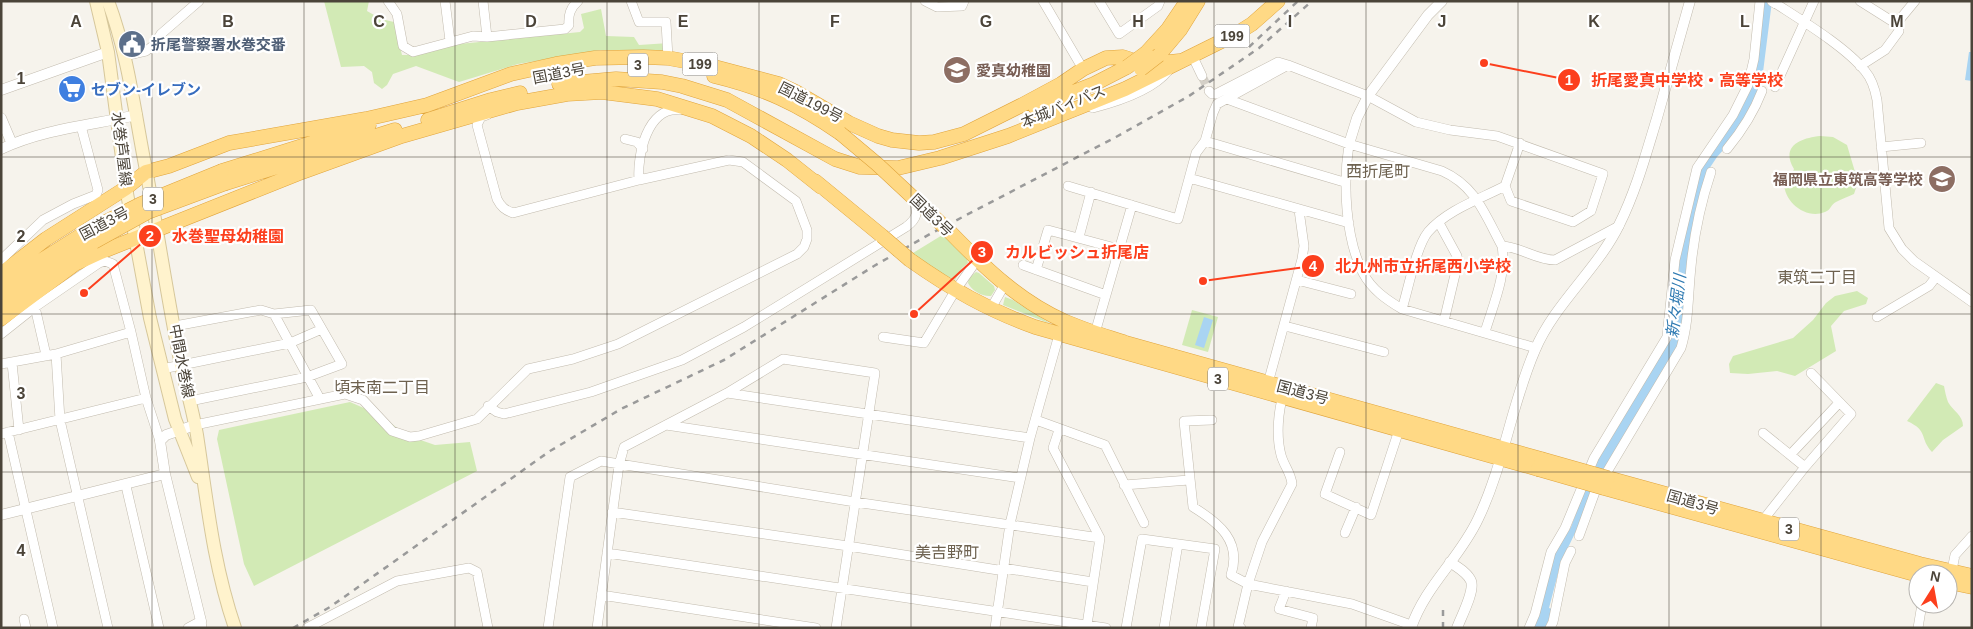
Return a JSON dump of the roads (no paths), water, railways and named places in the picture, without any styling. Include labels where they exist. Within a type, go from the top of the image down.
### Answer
[{"type":"highway","name":"本城バイパス","points":[[1152,54],[1187,1]]},
{"type":"highway","name":"本城バイパス","points":[[964,134],[1094,84],[1133,66],[1152,54],[1180,30],[1198,1]]},
{"type":"highway","name":"国道199号","points":[[559,84],[616,79],[642,80],[690,88],[728,100],[823,153],[860,167],[898,168],[923,163],[1008,136],[1125,89],[1236,34],[1252,24],[1278,1]]},
{"type":"highway","name":"国道199号","points":[[427,104],[511,74],[556,64],[595,58],[668,58],[734,71],[779,84],[812,100],[864,130],[892,140],[920,143],[964,134],[1043,94],[1083,69],[1111,57],[1123,57],[1133,66],[1181,60]]},
{"type":"highway","name":"国道3号","points":[[1,290],[37,263],[86,232],[141,204],[224,177],[427,104],[511,82],[596,66],[673,67],[730,80],[800,106],[840,134],[877,164],[950,232],[977,260],[1005,284],[1044,311],[1061,328],[1095,333],[1268,383],[1284,392],[1399,430],[1501,453]]},
{"type":"highway","name":"本城バイパス","points":[[898,168],[924,161],[1097,93],[1129,78],[1133,66]]},
{"type":"highway","name":"国道3号","points":[[1,306],[30,284],[94,242],[148,212],[224,177],[491,100],[559,84],[626,87],[692,104],[734,121],[786,158],[910,260],[955,291],[990,310],[1061,328],[1908,567]]},
{"type":"highway","points":[[1,319],[75,264],[158,229],[297,174],[402,136],[517,103],[545,97],[596,92],[646,92],[674,89],[726,107],[823,153]]},
{"type":"highway","points":[[596,92],[656,99],[712,116],[751,136],[821,187]]},
{"type":"highway","points":[[1,274],[46,239],[126,188],[146,172],[169,166],[229,143],[366,119],[427,104]]},
{"type":"highway","name":"国道3号","points":[[1759,526],[1908,572]]},
{"type":"highway","name":"国道3号","points":[[1958,578],[1972,576]]},
{"type":"highway","name":"国道3号","points":[[1958,582],[1972,587]]},
{"type":"main road","name":"水巻芦屋線","points":[[96,1],[108,52],[126,188],[135,239]]},
{"type":"main road","name":"水巻芦屋線","points":[[108,1],[118,28],[137,115],[158,229]]},
{"type":"main road","name":"中間水巻線","points":[[158,229],[181,364],[195,425],[204,494],[215,554],[228,607],[236,628]]},
{"type":"main road","name":"中間水巻線","points":[[135,239],[162,369],[180,430],[204,494]]},
{"type":"street","points":[[124,56],[146,51],[154,45],[161,34],[199,1]]},
{"type":"street","points":[[388,1],[397,14],[403,46],[408,51],[413,52],[473,36],[487,37],[565,29],[569,25],[568,16],[574,3]]},
{"type":"street","points":[[445,1],[450,41]]},
{"type":"street","points":[[483,1],[487,37]]},
{"type":"street","points":[[631,1],[639,22],[666,22],[668,58]]},
{"type":"street","points":[[925,1],[936,7],[962,6],[964,1]]},
{"type":"street","points":[[1044,1],[1083,69]]},
{"type":"street","points":[[1099,1],[1120,34],[1157,3]]},
{"type":"street","points":[[1442,1],[1428,15],[1368,96],[1357,118],[1349,144],[1344,182],[1349,223],[1363,273],[1384,298],[1402,310],[1536,348]]},
{"type":"street","points":[[1212,420],[1184,421],[1189,480],[1193,507],[1218,524],[1232,546],[1234,564],[1231,575],[1248,584],[1352,604],[1411,626],[1427,594],[1465,542],[1478,519],[1501,453],[1523,380],[1536,348],[1561,306],[1602,253],[1619,226],[1637,184],[1690,1]]},
{"type":"street","points":[[1529,628],[1535,614],[1551,552],[1565,528],[1594,458],[1667,337],[1675,260],[1697,168],[1730,120],[1748,85],[1754,59],[1760,1]]},
{"type":"street","points":[[1775,87],[1814,1]]},
{"type":"street","points":[[1860,1],[1898,25],[1899,31],[1885,50],[1860,66]]},
{"type":"street","points":[[1896,24],[1915,1]]},
{"type":"street","points":[[1773,2],[1860,66],[1870,78],[1875,92],[1889,228],[1902,249],[1914,261],[1972,302]]},
{"type":"street","points":[[1,90],[108,52]]},
{"type":"street","points":[[1181,60],[1202,76]]},
{"type":"street","points":[[1209,91],[1212,94],[1216,94],[1278,62],[1288,65],[1368,96],[1416,122],[1450,130],[1497,136],[1520,143],[1603,174],[1590,211],[1573,222],[1511,201],[1505,186],[1520,143]]},
{"type":"street","points":[[1068,186],[1178,219],[1196,153],[1205,141],[1212,113],[1217,104],[1288,65]]},
{"type":"street","points":[[1727,149],[1738,136],[1762,91]]},
{"type":"street","points":[[160,442],[166,435],[195,425],[345,394],[358,397],[392,431],[410,437],[477,419],[488,406],[528,370],[618,344],[797,254],[804,247],[807,239],[807,230],[796,201],[743,162],[728,160],[639,180],[521,212],[506,210],[500,206],[477,125],[481,117],[519,106],[596,92]]},
{"type":"street","points":[[1227,98],[1349,144],[1449,174],[1456,177],[1469,188],[1502,246],[1504,257],[1503,273],[1485,332]]},
{"type":"street","points":[[639,180],[638,170],[643,149],[655,119],[670,110],[689,113],[751,136]]},
{"type":"street","points":[[1,149],[12,144],[81,126],[137,115]]},
{"type":"street","points":[[1,118],[12,144]]},
{"type":"street","points":[[402,136],[420,136],[469,122],[477,125]]},
{"type":"street","points":[[1,260],[43,220],[73,204],[96,195],[98,190],[81,126]]},
{"type":"street","points":[[625,139],[637,142],[643,149]]},
{"type":"street","points":[[1205,141],[1344,182]]},
{"type":"street","points":[[1881,147],[1921,144]]},
{"type":"street","points":[[488,406],[504,414],[591,392],[682,360],[744,327],[915,220],[916,205],[898,168]]},
{"type":"street","points":[[1579,536],[1595,492],[1681,348],[1685,336],[1691,265],[1701,208],[1711,172]]},
{"type":"street","points":[[1189,178],[1349,223]]},
{"type":"street","points":[[1402,310],[1421,246],[1428,233],[1439,223],[1505,186]]},
{"type":"street","points":[[1079,237],[1091,192]]},
{"type":"street","points":[[1095,333],[1132,205]]},
{"type":"street","points":[[1268,383],[1285,326],[1304,246],[1299,210]]},
{"type":"street","points":[[1439,223],[1457,256],[1458,262],[1444,321]]},
{"type":"street","points":[[1502,246],[1512,247],[1546,260],[1555,260],[1619,226]]},
{"type":"street","points":[[1036,270],[1048,230],[1119,249]]},
{"type":"street","points":[[883,337],[924,343],[955,291],[977,260]]},
{"type":"street","points":[[1,334],[35,307],[99,263],[105,261],[113,264],[116,269],[146,398],[160,442],[165,474],[202,624],[188,628]]},
{"type":"street","points":[[1023,264],[1106,295]]},
{"type":"street","points":[[1878,317],[1929,286],[1936,277]]},
{"type":"street","points":[[1297,280],[1351,294]]},
{"type":"street","points":[[990,310],[1005,284]]},
{"type":"street","points":[[35,307],[46,355]]},
{"type":"street","points":[[175,326],[261,310],[274,314],[311,310],[342,364],[308,376],[190,400]]},
{"type":"street","points":[[274,314],[320,399]]},
{"type":"street","points":[[1285,326],[1384,352]]},
{"type":"street","points":[[162,369],[290,343],[322,328]]},
{"type":"street","points":[[995,628],[1010,524],[1020,478],[1061,328]]},
{"type":"street","points":[[1,364],[56,354],[131,332]]},
{"type":"street","points":[[56,354],[60,420],[108,628]]},
{"type":"street","points":[[596,628],[618,465],[624,447],[727,393],[784,360],[875,373],[836,628]]},
{"type":"street","points":[[12,363],[19,430]]},
{"type":"street","points":[[1759,526],[1805,467],[1851,414],[1811,373]]},
{"type":"street","points":[[1239,627],[1248,584],[1262,542],[1292,484],[1291,475],[1282,456],[1279,441],[1284,392]]},
{"type":"street","points":[[727,393],[1030,438]]},
{"type":"street","points":[[53,628],[27,509],[5,433],[146,398]]},
{"type":"street","points":[[1790,455],[1837,405]]},
{"type":"street","points":[[1036,420],[1059,430],[1105,445],[1144,523]]},
{"type":"street","points":[[666,425],[862,456],[1020,478]]},
{"type":"street","points":[[1059,430],[1054,448],[1100,538],[1087,625]]},
{"type":"street","points":[[1340,452],[1325,494],[1371,514],[1399,430]]},
{"type":"street","points":[[1764,433],[1805,467]]},
{"type":"street","points":[[548,628],[570,477],[601,461],[855,502],[1100,538]]},
{"type":"street","points":[[1,515],[126,486],[165,474]]},
{"type":"street","points":[[1124,485],[1189,480]]},
{"type":"street","points":[[126,486],[159,628]]},
{"type":"street","points":[[1345,533],[1356,508]]},
{"type":"street","points":[[612,512],[998,570],[1003,568],[1093,582]]},
{"type":"street","points":[[1953,564],[1955,555],[1972,536]]},
{"type":"street","points":[[1126,628],[1142,539],[1215,549],[1202,628]]},
{"type":"street","points":[[1164,628],[1178,544]]},
{"type":"street","points":[[1550,628],[1553,622],[1565,563],[1571,551]]},
{"type":"street","points":[[607,553],[1106,628]]},
{"type":"street","points":[[1450,562],[1466,574],[1471,581],[1472,588],[1458,628]]},
{"type":"street","points":[[307,628],[397,582],[469,568],[477,572],[488,628]]},
{"type":"street","points":[[1286,591],[1279,609],[1313,618],[1311,628]]},
{"type":"street","points":[[601,595],[816,628]]},
{"type":"street","points":[[1918,628],[1920,614]]},
{"type":"water","name":"新々堀川","points":[[1762,1],[1772,1],[1761,88],[1733,139],[1709,169],[1681,342],[1578,527],[1561,562],[1549,608],[1552,609],[1546,628],[1533,628],[1555,553],[1571,527],[1595,461],[1669,338],[1676,266],[1697,174],[1747,96]]},
{"type":"water","points":[[1969,52],[1972,52],[1972,81],[1965,80]]},
{"type":"water","points":[[1204,317],[1213,320],[1204,348],[1195,345]]},
{"type":"tunnel","points":[[1202,76],[1209,91]]},
{"type":"railway","points":[[1249,47],[1298,1]]},
{"type":"railway","points":[[293,628],[330,607],[550,451],[621,409],[724,360],[874,266],[930,234],[1116,137],[1189,96],[1259,48],[1312,1]]},
{"type":"railway","points":[[1443,609],[1443,628]]},
{"type":"place","name":"折尾警察署水巻交番","points":[[132,44]]},
{"type":"place","name":"折尾愛真中学校・高等学校","points":[[1484,63]]},
{"type":"place","name":"愛真幼稚園","points":[[957,70]]},
{"type":"place","name":"セブン-イレブン","points":[[72,89]]},
{"type":"place","name":"福岡県立東筑高等学校","points":[[1942,179]]},
{"type":"place","name":"北九州市立折尾西小学校","points":[[1203,281]]},
{"type":"place","name":"水巻聖母幼稚園","points":[[84,293]]},
{"type":"place","name":"カルビッシュ折尾店","points":[[914,314]]},
{"type":"district","name":"西折尾町","points":[[1378,171]]},
{"type":"district","name":"東筑二丁目","points":[[1817,277]]},
{"type":"district","name":"頃末南二丁目","points":[[382,387]]},
{"type":"district","name":"美吉野町","points":[[947,552]]}]
